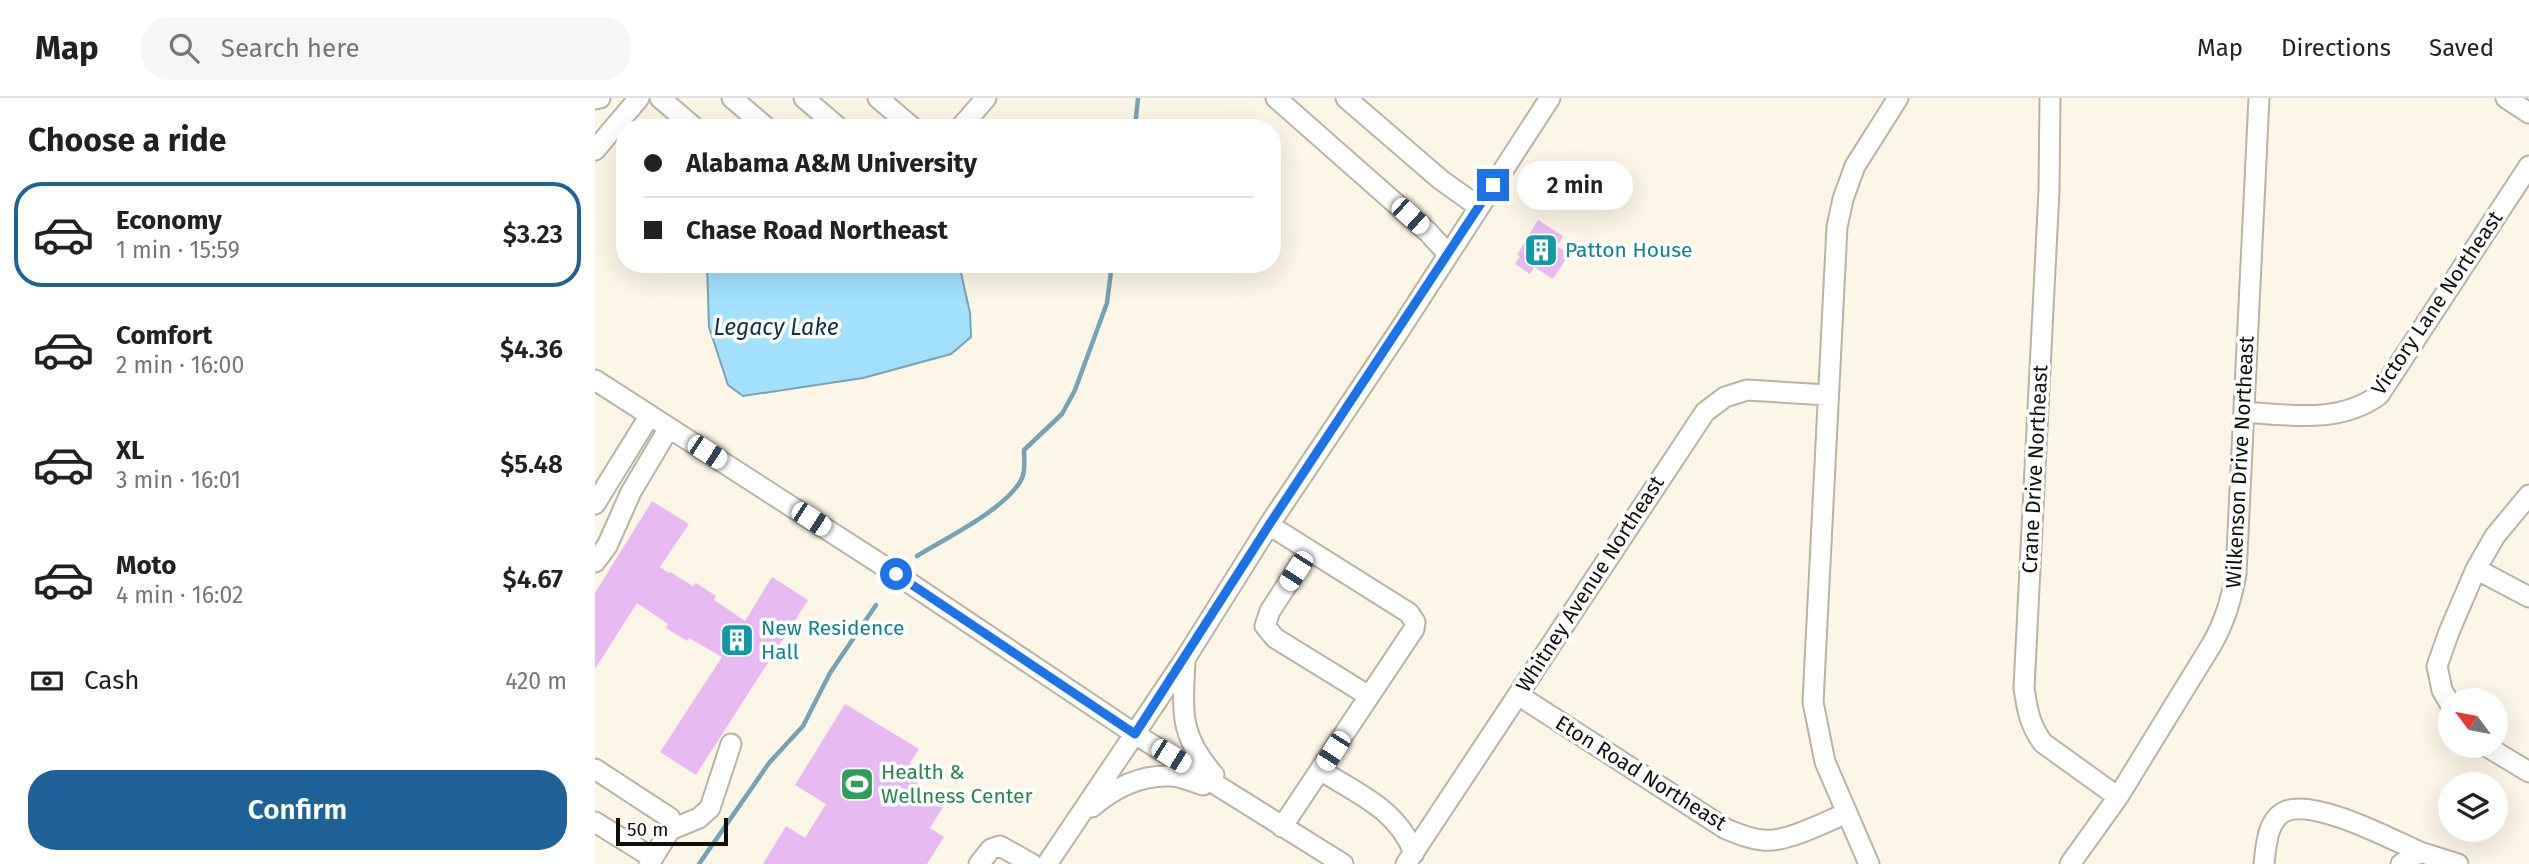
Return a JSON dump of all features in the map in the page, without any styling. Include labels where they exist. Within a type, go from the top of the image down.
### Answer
[{"type":"street","points":[[621,119],[639,98]]},
{"type":"street","points":[[660,98],[684,119]]},
{"type":"street","points":[[732,98],[756,119]]},
{"type":"street","points":[[804,98],[828,119]]},
{"type":"street","points":[[878,98],[902,119]]},
{"type":"street","points":[[968,119],[986,98]]},
{"type":"street","points":[[1276,98],[1428,232],[1448,254]]},
{"type":"street","points":[[1346,98],[1441,180],[1479,207]]},
{"type":"street","points":[[1047,864],[1185,659],[1269,525],[1549,98]]},
{"type":"street","points":[[1869,864],[1825,762],[1813,702],[1837,227],[1843,199],[1855,166],[1898,98]]},
{"type":"street","name":"Crane Drive Northeast","points":[[2050,98],[2049,190],[2024,688],[2034,732],[2043,743],[2118,797]]},
{"type":"street","name":"Wilkenson Drive Northeast","points":[[2070,864],[2118,797],[2212,644],[2232,600],[2236,575],[2259,98]]},
{"type":"street","points":[[2506,98],[2529,113]]},
{"type":"street","points":[[595,150],[616,125]]},
{"type":"street","name":"Victory Lane Northeast","points":[[2244,412],[2301,415],[2346,412],[2379,395],[2529,166]]},
{"type":"street","points":[[595,380],[896,574],[1135,734],[1343,864]]},
{"type":"street","name":"Whitney Avenue Northeast","points":[[1410,858],[1705,412],[1725,397],[1747,390],[1827,395]]},
{"type":"street","points":[[595,504],[650,415]]},
{"type":"street","points":[[595,562],[607,546],[631,492],[669,428]]},
{"type":"street","points":[[2442,688],[2437,666],[2476,569],[2495,536],[2529,495]]},
{"type":"street","points":[[1269,525],[1409,613],[1415,622],[1414,629],[1282,827]]},
{"type":"street","points":[[1309,551],[1270,611],[1265,626],[1275,638],[1370,696]]},
{"type":"street","points":[[2476,569],[2529,597]]},
{"type":"street","points":[[1185,659],[1183,711],[1187,734],[1198,758],[1228,792]]},
{"type":"street","name":"Eton Road Northeast","points":[[1518,695],[1739,835],[1766,841],[1807,830],[1847,813]]},
{"type":"street","points":[[670,830],[699,818],[709,807],[731,744]]},
{"type":"street","points":[[2506,758],[2529,772]]},
{"type":"street","points":[[595,769],[670,818],[670,830],[651,861],[595,822]]},
{"type":"street","points":[[1320,770],[1392,816],[1405,832],[1410,858]]},
{"type":"street","points":[[1078,819],[1108,794],[1128,783],[1150,778],[1172,776],[1228,792]]},
{"type":"street","points":[[2264,864],[2273,823],[2285,811],[2306,807],[2326,812],[2420,852],[2458,864]]},
{"type":"street","points":[[979,864],[991,849],[1000,846],[1032,864]]},
{"type":"street","points":[[2401,864],[2420,852]]},
{"type":"water","name":"Legacy Lake","points":[[707,273],[961,273],[970,313],[971,337],[951,354],[863,378],[743,396],[728,385],[709,327]]},
{"type":"building","name":"Patton House","points":[[1538,220],[1563,236],[1557,246],[1569,254],[1553,279],[1534,267],[1530,274],[1515,264],[1520,256],[1517,255]]},
{"type":"building","name":"New Residence Hall","points":[[652,501],[689,524],[660,567],[669,573],[693,586],[696,583],[716,596],[714,600],[745,621],[772,577],[808,600],[696,775],[660,752],[722,657],[666,628],[668,624],[637,603],[595,669],[595,593]]},
{"type":"building","name":"Health & Wellness Center","points":[[845,704],[919,749],[910,763],[925,772],[917,784],[946,802],[930,828],[944,837],[927,864],[763,864],[786,826],[805,838],[826,804],[795,785]]},
{"type":"waterway","points":[[1136,119],[1138,98]]},
{"type":"waterway","points":[[917,556],[987,513],[1012,493],[1020,482],[1024,471],[1024,450],[1062,414],[1075,390],[1107,303],[1111,273]]},
{"type":"waterway","points":[[699,864],[769,763],[803,726],[830,673],[876,605]]},
{"type":"place","name":"Patton House","points":[[1541,250]]},
{"type":"place","name":"New Residence Hall","points":[[737,640]]},
{"type":"place","name":"Health & Wellness Center","points":[[857,784]]},
{"type":"route","points":[[896,574],[1135,734],[1493,185]]}]
